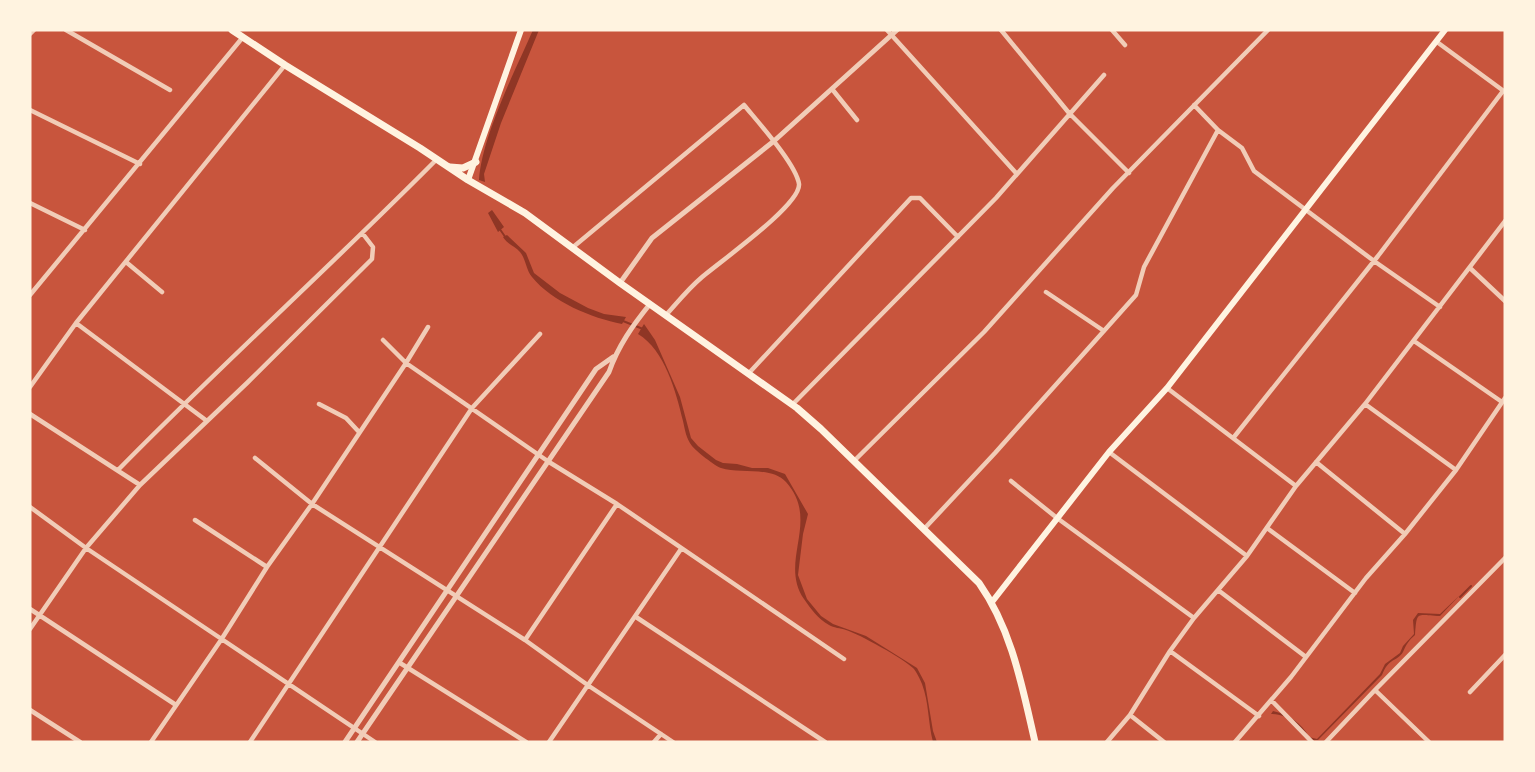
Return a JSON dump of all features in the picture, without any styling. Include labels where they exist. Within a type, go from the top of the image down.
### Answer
[{"type":"main road","points":[[232,30],[468,180],[525,213],[620,284],[749,373],[821,429],[979,582],[992,602],[1010,642],[1035,742]]},
{"type":"main road","points":[[468,180],[521,30]]},
{"type":"main road","points":[[992,602],[1109,452],[1167,388],[1445,30]]},
{"type":"main road","points":[[448,167],[463,168],[476,162]]},
{"type":"street","points":[[30,34],[34,30]]},
{"type":"street","points":[[66,30],[170,90]]},
{"type":"street","points":[[887,30],[1016,173]]},
{"type":"street","points":[[620,284],[652,238],[774,141],[897,30]]},
{"type":"street","points":[[1001,30],[1069,113],[1129,172]]},
{"type":"street","points":[[1112,30],[1125,45]]},
{"type":"street","points":[[854,461],[984,332],[1129,172],[1268,30]]},
{"type":"street","points":[[30,295],[243,37]]},
{"type":"street","points":[[1234,437],[1504,92],[1437,42]]},
{"type":"street","points":[[30,387],[76,323],[285,65]]},
{"type":"street","points":[[792,405],[996,198],[1104,75]]},
{"type":"street","points":[[832,89],[857,120]]},
{"type":"street","points":[[572,248],[744,105],[774,141],[795,173],[799,185],[797,195],[759,232],[700,279],[666,315]]},
{"type":"street","points":[[1194,105],[1218,130],[1242,148],[1254,171],[1374,261],[1440,307]]},
{"type":"street","points":[[30,110],[140,164]]},
{"type":"street","points":[[925,528],[1136,295],[1144,267],[1218,130]]},
{"type":"street","points":[[118,470],[183,404],[363,234],[436,159]]},
{"type":"street","points":[[749,373],[911,198],[916,196],[920,198],[958,237]]},
{"type":"street","points":[[30,203],[85,230]]},
{"type":"street","points":[[1107,742],[1130,715],[1170,651],[1194,618],[1247,556],[1296,486],[1365,404],[1505,221]]},
{"type":"street","points":[[30,629],[86,548],[140,485],[372,260],[373,247],[363,234]]},
{"type":"street","points":[[126,262],[162,292]]},
{"type":"street","points":[[1470,268],[1505,301]]},
{"type":"street","points":[[1046,292],[1104,331]]},
{"type":"street","points":[[357,742],[549,462],[609,372],[614,356],[626,335],[650,304]]},
{"type":"street","points":[[76,323],[207,421]]},
{"type":"street","points":[[151,742],[222,640],[267,567],[312,504],[428,327]]},
{"type":"street","points":[[250,742],[472,408],[540,334]]},
{"type":"street","points":[[382,340],[406,363],[549,462],[616,504],[844,659]]},
{"type":"street","points":[[1235,742],[1259,716],[1355,593],[1456,471],[1504,400],[1414,341]]},
{"type":"street","points":[[345,742],[596,369],[614,356]]},
{"type":"street","points":[[1167,388],[1296,486]]},
{"type":"street","points":[[319,404],[346,418],[359,432]]},
{"type":"street","points":[[1365,404],[1456,471]]},
{"type":"street","points":[[30,414],[140,485]]},
{"type":"street","points":[[1109,452],[1247,556]]},
{"type":"street","points":[[255,458],[312,504],[447,588],[673,742]]},
{"type":"street","points":[[1316,462],[1405,534]]},
{"type":"street","points":[[1011,480],[1057,518],[1194,618]]},
{"type":"street","points":[[525,640],[616,504]]},
{"type":"street","points":[[30,507],[86,548],[375,742]]},
{"type":"street","points":[[195,520],[267,567]]},
{"type":"street","points":[[1267,528],[1355,593]]},
{"type":"street","points":[[549,742],[681,549]]},
{"type":"street","points":[[1326,742],[1505,558]]},
{"type":"street","points":[[1218,590],[1306,657]]},
{"type":"street","points":[[30,609],[176,705]]},
{"type":"street","points":[[636,617],[825,742]]},
{"type":"street","points":[[1170,651],[1259,716]]},
{"type":"street","points":[[1470,692],[1505,655]]},
{"type":"street","points":[[400,663],[526,742]]},
{"type":"street","points":[[1375,690],[1429,742]]},
{"type":"street","points":[[1272,700],[1312,742]]},
{"type":"street","points":[[30,710],[80,742]]},
{"type":"street","points":[[1130,715],[1164,742]]},
{"type":"street","points":[[654,742],[661,734]]},
{"type":"shaded area","points":[[533,30],[539,30],[501,123],[484,174],[485,182],[479,180],[481,163],[493,124]]},
{"type":"shaded area","points":[[492,210],[504,227],[498,232],[488,213]]},
{"type":"shaded area","points":[[507,235],[526,253],[534,273],[560,293],[588,308],[604,314],[626,317],[622,324],[573,308],[550,294],[532,277],[520,252],[503,237]]},
{"type":"shaded area","points":[[644,324],[655,340],[680,397],[691,438],[698,446],[723,463],[768,468],[785,474],[808,514],[798,575],[807,599],[821,616],[833,624],[866,636],[917,668],[925,683],[937,742],[933,742],[924,691],[913,668],[871,641],[825,623],[804,599],[797,585],[795,570],[800,511],[796,497],[786,482],[780,477],[764,472],[721,468],[692,446],[686,434],[677,397],[668,373],[655,350],[638,334]]},
{"type":"shaded area","points":[[1460,595],[1440,616],[1419,616],[1416,621],[1415,635],[1401,655],[1387,665],[1382,675],[1318,740],[1312,740],[1309,737],[1317,739],[1380,674],[1385,664],[1400,653],[1414,634],[1413,620],[1418,613],[1440,614]]},
{"type":"shaded area","points":[[1273,711],[1289,717],[1303,727],[1309,737],[1289,719],[1271,714]]},
{"type":"waterway","points":[[499,228],[506,238]]},
{"type":"waterway","points":[[623,321],[643,329]]},
{"type":"waterway","points":[[1460,597],[1471,586]]}]
